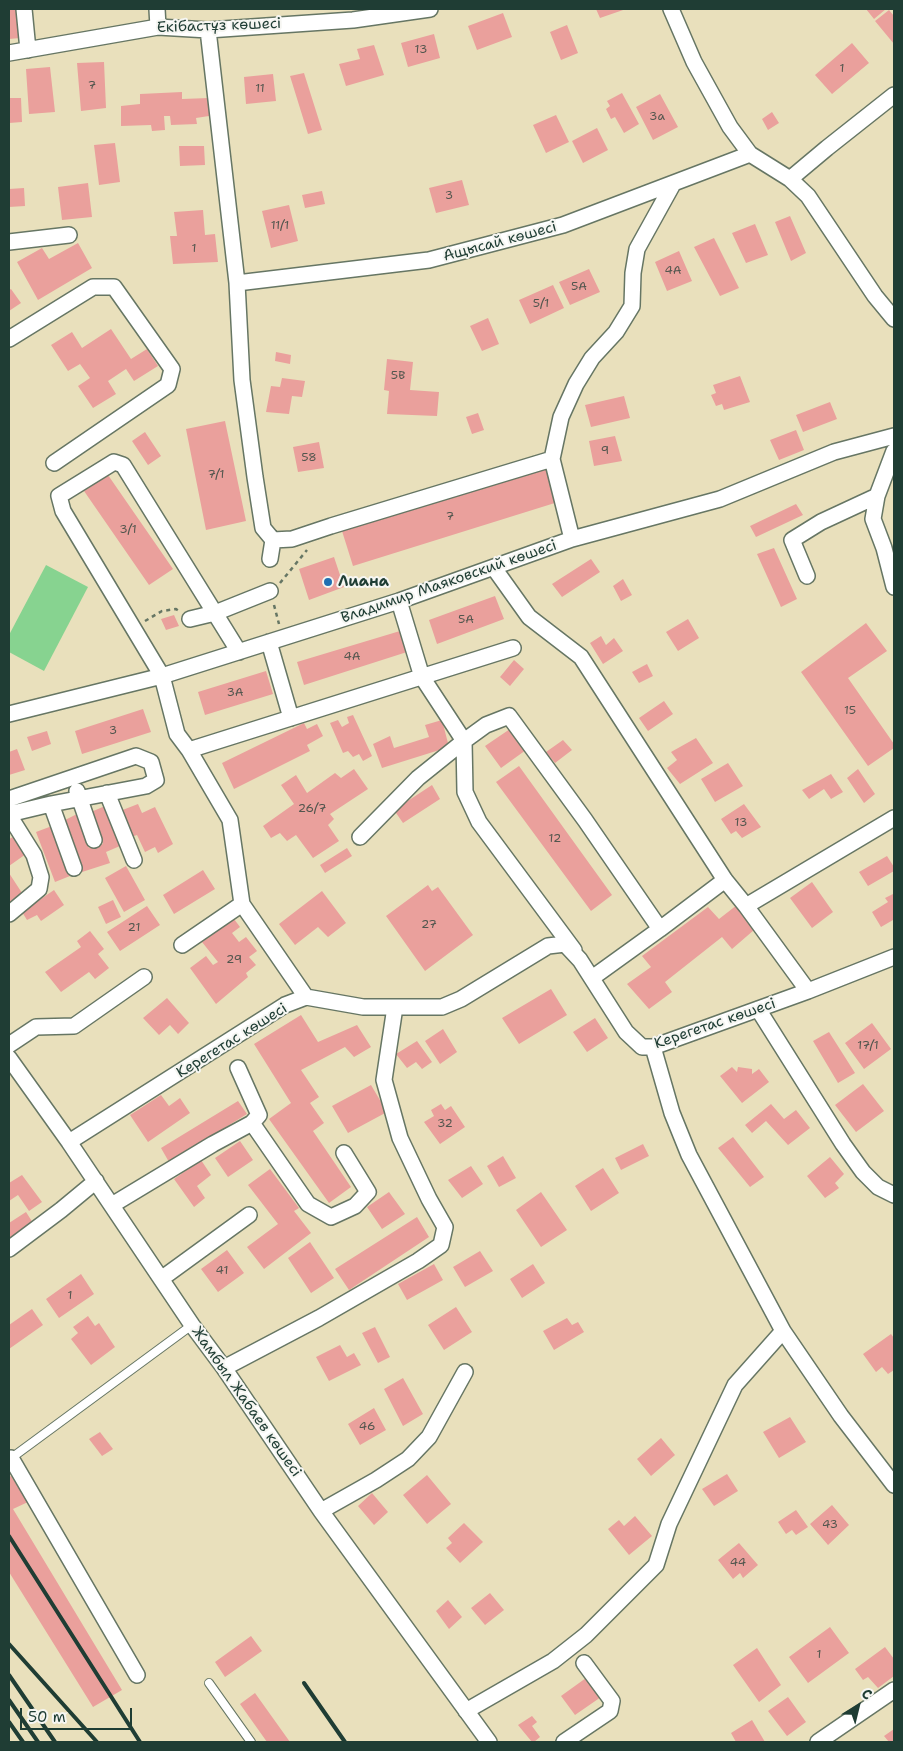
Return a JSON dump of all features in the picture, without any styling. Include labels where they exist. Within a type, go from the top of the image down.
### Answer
[{"type":"street","points":[[24,9],[28,50]]},
{"type":"street","points":[[157,9],[158,27]]},
{"type":"street","name":"Екібастұз көшесі","points":[[9,53],[158,27],[208,30],[306,16],[353,20],[430,9]]},
{"type":"street","points":[[671,9],[694,62],[730,127],[750,154],[790,179],[808,196],[875,296],[894,319]]},
{"type":"street","points":[[208,30],[238,283],[242,380],[254,477],[263,528],[274,540]]},
{"type":"street","points":[[790,179],[894,95]]},
{"type":"street","name":"Ащысай көшесі","points":[[238,283],[430,260],[563,225],[750,154]]},
{"type":"street","name":"Владимир Маяковский көшесі","points":[[9,714],[162,676],[399,601],[572,539],[552,459],[561,418],[576,384],[592,358],[616,332],[632,306],[633,273],[637,249],[673,184]]},
{"type":"street","points":[[9,242],[69,235]]},
{"type":"street","points":[[9,339],[93,287],[114,287],[172,369],[168,385],[54,463]]},
{"type":"street","points":[[572,539],[720,499],[834,452],[894,436]]},
{"type":"street","points":[[894,451],[877,496],[873,519],[884,548],[894,587]]},
{"type":"street","points":[[274,540],[292,539],[552,459]]},
{"type":"street","points":[[239,652],[123,465],[114,462],[59,496],[63,511],[162,676],[177,734],[189,750],[230,820],[242,904],[306,998]]},
{"type":"street","points":[[807,576],[792,540],[821,522],[877,496]]},
{"type":"street","points":[[270,559],[274,540]]},
{"type":"street","points":[[494,568],[529,617],[581,657],[725,880],[808,991]]},
{"type":"street","points":[[190,619],[215,613],[270,591]]},
{"type":"street","points":[[399,601],[422,677],[464,741],[465,792],[479,822],[580,960]]},
{"type":"street","points":[[269,642],[291,718]]},
{"type":"street","points":[[189,750],[513,648]]},
{"type":"street","points":[[360,837],[418,778],[486,725],[509,716],[585,820],[660,929]]},
{"type":"street","points":[[9,799],[136,756],[150,762],[156,780],[146,786],[51,804],[9,815],[34,855],[41,877],[39,889],[9,914]]},
{"type":"street","points":[[73,778],[94,840]]},
{"type":"street","points":[[107,793],[134,860]]},
{"type":"street","points":[[51,804],[74,868]]},
{"type":"street","points":[[746,906],[894,818]]},
{"type":"street","points":[[592,978],[725,880]]},
{"type":"street","points":[[182,946],[242,904]]},
{"type":"street","name":"Керегетас көшесі","points":[[70,1142],[285,1005],[306,998],[363,1007],[442,1007],[461,999],[548,946],[565,944],[580,960],[626,1032],[642,1047],[653,1047],[808,991],[894,957]]},
{"type":"street","points":[[9,1045],[36,1027],[74,1026],[144,977]]},
{"type":"street","points":[[224,1368],[319,1318],[410,1266],[441,1245],[445,1227],[429,1199],[400,1138],[384,1080],[395,1007]]},
{"type":"street","points":[[758,1009],[843,1144],[863,1172],[878,1187],[894,1195]]},
{"type":"street","points":[[653,1047],[672,1112],[689,1155],[783,1331],[841,1416],[894,1486]]},
{"type":"street","name":"Жамбыл Жабаев көшесі","points":[[9,1058],[70,1142],[192,1325],[224,1368],[321,1511],[489,1742]]},
{"type":"street","points":[[112,1205],[252,1123],[259,1115],[238,1068]]},
{"type":"street","points":[[252,1123],[308,1204],[331,1217],[355,1206],[368,1192],[344,1152]]},
{"type":"street","points":[[9,1249],[96,1181]]},
{"type":"street","points":[[161,1279],[249,1214]]},
{"type":"street","points":[[466,1711],[553,1661],[586,1635],[656,1565],[668,1524],[735,1385],[783,1331]]},
{"type":"street","points":[[321,1511],[376,1480],[408,1458],[429,1437],[465,1372]]},
{"type":"street","points":[[10,1459],[137,1674]]},
{"type":"street","points":[[564,1742],[610,1711],[612,1701],[584,1663]]},
{"type":"street","points":[[818,1742],[894,1690]]},
{"type":"lane","points":[[10,1459],[192,1325]]},
{"type":"lane","points":[[209,1683],[251,1742]]},
{"type":"path","points":[[279,625],[270,591],[281,582],[311,546]]},
{"type":"path","points":[[133,628],[162,611],[176,609],[190,619]]},
{"type":"green space","points":[[46,565],[88,587],[44,671],[9,652],[9,635]]},
{"type":"building","points":[[9,9],[17,9],[20,38],[9,39]]},
{"type":"building","points":[[596,9],[626,9],[600,18]]},
{"type":"building","points":[[866,9],[886,9],[874,19]]},
{"type":"building","points":[[889,10],[894,16],[894,44],[875,21]]},
{"type":"building","points":[[503,13],[512,37],[477,50],[468,26]]},
{"type":"building","points":[[567,25],[578,53],[561,60],[550,32]]},
{"type":"building","points":[[434,34],[440,58],[408,67],[401,43]]},
{"type":"building","points":[[852,43],[869,63],[832,94],[815,75]]},
{"type":"building","points":[[374,45],[384,75],[346,86],[339,64],[360,59],[357,49]]},
{"type":"building","points":[[104,62],[106,108],[81,111],[77,63]]},
{"type":"building","points":[[50,67],[55,112],[29,114],[26,69]]},
{"type":"building","points":[[304,73],[322,130],[308,134],[290,76]]},
{"type":"building","points":[[273,74],[276,101],[246,104],[244,77]]},
{"type":"building","points":[[182,92],[182,99],[209,98],[209,116],[196,118],[197,124],[171,125],[170,116],[164,116],[165,130],[152,131],[151,125],[121,126],[121,106],[140,104],[140,94]]},
{"type":"building","points":[[622,93],[639,124],[624,133],[615,117],[611,119],[606,109],[610,106],[607,101]]},
{"type":"building","points":[[660,94],[678,127],[653,140],[636,107]]},
{"type":"building","points":[[9,98],[21,98],[22,122],[9,123]]},
{"type":"building","points":[[772,112],[779,123],[768,130],[762,119]]},
{"type":"building","points":[[556,115],[569,142],[546,153],[533,125]]},
{"type":"building","points":[[597,128],[608,150],[583,163],[572,141]]},
{"type":"building","points":[[115,143],[120,182],[99,185],[94,145]]},
{"type":"building","points":[[179,146],[204,146],[205,165],[180,166]]},
{"type":"building","points":[[462,180],[469,205],[436,213],[429,188]]},
{"type":"building","points":[[88,183],[92,217],[62,220],[58,187]]},
{"type":"building","points":[[24,188],[25,206],[9,207],[9,189]]},
{"type":"building","points":[[322,191],[325,204],[305,208],[302,195]]},
{"type":"building","points":[[289,205],[298,241],[271,248],[262,211]]},
{"type":"building","points":[[203,210],[205,235],[215,234],[218,262],[173,264],[170,236],[177,236],[174,212]]},
{"type":"building","points":[[790,216],[806,253],[791,261],[775,222]]},
{"type":"building","points":[[755,224],[768,255],[746,263],[732,233]]},
{"type":"building","points":[[714,238],[739,288],[720,296],[694,247]]},
{"type":"building","points":[[78,243],[92,268],[38,300],[17,262],[42,248],[49,259]]},
{"type":"building","points":[[679,251],[692,281],[667,291],[655,262]]},
{"type":"building","points":[[589,269],[600,292],[570,305],[559,282]]},
{"type":"building","points":[[553,285],[564,308],[530,324],[519,300]]},
{"type":"building","points":[[11,289],[21,303],[9,311],[9,290]]},
{"type":"building","points":[[488,318],[499,344],[482,351],[470,326]]},
{"type":"building","points":[[111,329],[131,359],[147,349],[158,366],[134,381],[126,369],[108,381],[116,394],[93,408],[78,386],[90,378],[80,364],[68,371],[51,345],[72,332],[82,348]]},
{"type":"building","points":[[276,352],[291,355],[290,364],[275,361]]},
{"type":"building","points":[[387,359],[413,362],[410,390],[439,392],[437,416],[387,414],[389,391],[384,390]]},
{"type":"building","points":[[740,376],[750,402],[724,410],[722,404],[716,406],[711,395],[716,393],[713,385]]},
{"type":"building","points":[[282,378],[305,381],[302,397],[292,396],[289,414],[266,412],[271,386],[280,387]]},
{"type":"building","points":[[624,396],[630,418],[591,427],[585,405]]},
{"type":"building","points":[[830,402],[837,419],[803,432],[796,415]]},
{"type":"building","points":[[478,413],[484,430],[472,434],[466,417]]},
{"type":"building","points":[[225,421],[246,521],[206,530],[186,429]]},
{"type":"building","points":[[796,430],[804,450],[779,460],[770,440]]},
{"type":"building","points":[[145,432],[161,456],[148,465],[132,441]]},
{"type":"building","points":[[615,436],[622,461],[594,466],[589,441]]},
{"type":"building","points":[[319,442],[324,468],[298,472],[293,447]]},
{"type":"building","points":[[547,468],[558,502],[353,566],[342,531]]},
{"type":"building","points":[[108,475],[173,569],[149,585],[84,491]]},
{"type":"building","points":[[796,504],[803,515],[756,537],[750,526]]},
{"type":"building","points":[[774,548],[797,599],[781,607],[757,554]]},
{"type":"building","points":[[334,557],[344,587],[309,600],[299,569]]},
{"type":"building","points":[[591,559],[600,572],[562,597],[552,584]]},
{"type":"building","points":[[623,579],[632,595],[621,601],[613,586]]},
{"type":"building","points":[[495,596],[504,619],[437,644],[429,620]]},
{"type":"building","points":[[174,615],[179,626],[166,630],[161,619]]},
{"type":"building","points":[[688,619],[699,638],[678,651],[666,632]]},
{"type":"building","points":[[866,623],[887,651],[848,678],[894,744],[894,748],[868,766],[801,672]]},
{"type":"building","points":[[400,631],[407,652],[304,685],[297,662]]},
{"type":"building","points":[[601,636],[606,645],[614,638],[623,651],[603,664],[590,643]]},
{"type":"building","points":[[514,660],[524,669],[510,686],[500,677]]},
{"type":"building","points":[[647,664],[653,676],[639,683],[632,672]]},
{"type":"building","points":[[266,671],[273,694],[205,715],[198,692]]},
{"type":"building","points":[[664,701],[673,714],[648,731],[639,718]]},
{"type":"building","points":[[143,709],[151,732],[82,754],[75,731]]},
{"type":"building","points":[[353,715],[372,756],[363,761],[359,754],[353,757],[348,751],[343,753],[330,723],[338,720],[342,727],[349,723],[347,717]]},
{"type":"building","points":[[442,720],[449,747],[382,768],[373,744],[390,736],[394,748],[429,737],[425,725]]},
{"type":"building","points":[[304,723],[307,729],[317,724],[323,736],[307,745],[310,751],[234,789],[222,763]]},
{"type":"building","points":[[510,729],[526,750],[501,768],[485,746]]},
{"type":"building","points":[[47,731],[51,744],[32,751],[27,737]]},
{"type":"building","points":[[696,738],[713,763],[680,784],[667,768],[677,760],[671,752]]},
{"type":"building","points":[[563,740],[572,750],[555,763],[546,752]]},
{"type":"building","points":[[17,749],[25,770],[9,775],[9,752]]},
{"type":"building","points":[[728,763],[743,786],[715,802],[701,779]]},
{"type":"building","points":[[519,766],[612,895],[591,911],[496,782]]},
{"type":"building","points":[[354,769],[368,789],[330,814],[334,819],[328,825],[339,841],[313,858],[296,835],[287,841],[280,833],[271,838],[263,826],[294,804],[281,785],[296,775],[307,793],[335,773],[341,778]]},
{"type":"building","points":[[858,769],[875,794],[864,803],[847,778]]},
{"type":"building","points":[[831,774],[843,792],[831,799],[824,789],[809,799],[802,790]]},
{"type":"building","points":[[432,785],[440,799],[403,823],[394,810]]},
{"type":"building","points":[[138,804],[142,813],[155,807],[173,844],[158,853],[155,847],[145,852],[137,835],[131,837],[120,811]]},
{"type":"building","points":[[744,804],[761,827],[742,838],[736,831],[731,834],[721,819]]},
{"type":"building","points":[[105,806],[120,846],[106,852],[110,863],[82,872],[63,821],[77,814],[89,848],[103,844],[91,812]]},
{"type":"building","points":[[52,826],[70,876],[55,882],[36,832]]},
{"type":"building","points":[[13,837],[26,854],[9,866],[9,839]]},
{"type":"building","points":[[347,848],[352,856],[325,873],[320,865]]},
{"type":"building","points":[[887,856],[894,867],[894,871],[868,886],[859,872]]},
{"type":"building","points":[[126,866],[145,900],[124,912],[105,878]]},
{"type":"building","points":[[203,870],[215,889],[174,914],[163,895]]},
{"type":"building","points":[[9,873],[22,893],[9,902]]},
{"type":"building","points":[[812,882],[833,912],[812,928],[790,898]]},
{"type":"building","points":[[428,885],[432,891],[438,887],[473,935],[425,971],[386,916]]},
{"type":"building","points":[[54,890],[64,905],[41,921],[37,915],[27,920],[22,912]]},
{"type":"building","points":[[322,891],[346,923],[328,937],[318,927],[295,945],[279,924]]},
{"type":"building","points":[[893,894],[894,923],[893,920],[881,927],[872,912],[888,902],[885,898]]},
{"type":"building","points":[[113,900],[121,917],[106,924],[98,907]]},
{"type":"building","points":[[737,905],[754,930],[732,949],[722,937],[665,982],[672,992],[649,1009],[627,984],[651,967],[642,956],[708,907],[719,919]]},
{"type":"building","points":[[147,906],[160,925],[120,951],[107,932]]},
{"type":"building","points":[[234,919],[240,927],[232,933],[239,942],[246,937],[257,951],[249,957],[256,965],[246,973],[248,977],[216,1004],[190,968],[206,956],[213,965],[218,962],[202,942]]},
{"type":"building","points":[[90,931],[104,949],[98,954],[109,968],[95,979],[89,972],[61,992],[45,972],[81,947],[77,941]]},
{"type":"building","points":[[551,989],[567,1015],[519,1044],[502,1018]]},
{"type":"building","points":[[167,998],[189,1023],[178,1034],[170,1025],[159,1035],[143,1018]]},
{"type":"building","points":[[301,1015],[318,1042],[357,1025],[371,1047],[354,1057],[345,1047],[301,1070],[319,1097],[310,1103],[324,1123],[313,1131],[351,1187],[329,1203],[269,1119],[291,1103],[254,1044]]},
{"type":"building","points":[[595,1018],[608,1038],[587,1052],[573,1032]]},
{"type":"building","points":[[872,1023],[891,1049],[864,1069],[845,1043]]},
{"type":"building","points":[[443,1029],[457,1052],[440,1064],[425,1041]]},
{"type":"building","points":[[829,1032],[855,1073],[838,1083],[813,1041]]},
{"type":"building","points":[[417,1041],[432,1062],[422,1069],[416,1062],[407,1068],[396,1054]]},
{"type":"building","points":[[732,1067],[737,1072],[738,1067],[752,1069],[752,1074],[759,1069],[769,1082],[742,1103],[720,1076]]},
{"type":"building","points":[[863,1084],[884,1111],[856,1132],[835,1105]]},
{"type":"building","points":[[371,1085],[387,1112],[348,1133],[332,1106]]},
{"type":"building","points":[[161,1095],[169,1106],[180,1098],[190,1113],[148,1142],[130,1115]]},
{"type":"building","points":[[238,1101],[247,1114],[169,1162],[161,1148]]},
{"type":"building","points":[[441,1104],[445,1110],[451,1106],[465,1127],[440,1144],[424,1122],[434,1116],[431,1110]]},
{"type":"building","points":[[771,1104],[784,1119],[796,1110],[810,1128],[788,1145],[766,1121],[752,1133],[745,1125]]},
{"type":"building","points":[[733,1137],[764,1177],[750,1187],[718,1148]]},
{"type":"building","points":[[240,1141],[253,1160],[228,1177],[215,1158]]},
{"type":"building","points":[[643,1144],[649,1156],[621,1170],[615,1158]]},
{"type":"building","points":[[503,1156],[516,1178],[499,1187],[487,1166]]},
{"type":"building","points":[[830,1157],[844,1174],[835,1183],[839,1188],[825,1198],[807,1176]]},
{"type":"building","points":[[201,1160],[211,1175],[197,1186],[205,1198],[194,1207],[174,1179]]},
{"type":"building","points":[[471,1166],[483,1184],[462,1198],[448,1180]]},
{"type":"building","points":[[603,1168],[619,1193],[591,1211],[575,1186]]},
{"type":"building","points":[[270,1169],[299,1208],[294,1211],[311,1233],[264,1269],[247,1247],[278,1224],[248,1185]]},
{"type":"building","points":[[22,1175],[42,1202],[29,1211],[18,1195],[9,1201],[9,1183]]},
{"type":"building","points":[[389,1192],[405,1214],[382,1229],[367,1207]]},
{"type":"building","points":[[541,1192],[567,1230],[541,1247],[516,1210]]},
{"type":"building","points":[[26,1212],[33,1223],[10,1238],[9,1223]]},
{"type":"building","points":[[417,1217],[429,1237],[349,1290],[335,1269]]},
{"type":"building","points":[[310,1242],[334,1278],[311,1293],[288,1258]]},
{"type":"building","points":[[227,1250],[244,1273],[218,1292],[201,1269]]},
{"type":"building","points":[[480,1251],[493,1271],[465,1287],[453,1267]]},
{"type":"building","points":[[434,1264],[443,1280],[407,1300],[398,1284]]},
{"type":"building","points":[[533,1264],[545,1283],[522,1298],[510,1279]]},
{"type":"building","points":[[81,1274],[94,1294],[59,1318],[46,1299]]},
{"type":"building","points":[[456,1307],[472,1332],[444,1350],[428,1325]]},
{"type":"building","points":[[32,1309],[43,1325],[9,1349],[9,1325]]},
{"type":"building","points":[[88,1316],[95,1326],[99,1323],[115,1347],[91,1365],[71,1339],[78,1333],[73,1327]]},
{"type":"building","points":[[567,1318],[572,1325],[578,1322],[584,1332],[554,1350],[543,1331]]},
{"type":"building","points":[[375,1327],[390,1357],[378,1363],[362,1333]]},
{"type":"building","points":[[891,1334],[894,1338],[894,1370],[888,1374],[882,1367],[876,1372],[863,1354]]},
{"type":"building","points":[[340,1345],[347,1357],[354,1353],[361,1365],[329,1381],[316,1357]]},
{"type":"building","points":[[403,1378],[423,1414],[403,1426],[384,1389]]},
{"type":"building","points":[[374,1408],[386,1430],[360,1445],[348,1424]]},
{"type":"building","points":[[790,1417],[806,1442],[779,1458],[763,1432]]},
{"type":"building","points":[[100,1432],[113,1449],[102,1456],[89,1439]]},
{"type":"building","points":[[661,1438],[675,1455],[651,1476],[637,1459]]},
{"type":"building","points":[[727,1474],[738,1491],[714,1506],[702,1489]]},
{"type":"building","points":[[427,1475],[451,1504],[427,1524],[403,1495]]},
{"type":"building","points":[[11,1476],[28,1502],[13,1509],[122,1690],[93,1707],[9,1572],[9,1477]]},
{"type":"building","points":[[372,1493],[388,1512],[374,1525],[358,1506]]},
{"type":"building","points":[[832,1505],[849,1525],[828,1545],[810,1524]]},
{"type":"building","points":[[796,1510],[808,1527],[796,1535],[792,1530],[786,1534],[778,1522]]},
{"type":"building","points":[[635,1516],[652,1536],[629,1555],[608,1529],[619,1520],[624,1526]]},
{"type":"building","points":[[464,1523],[483,1542],[460,1563],[446,1548],[452,1543],[448,1538]]},
{"type":"building","points":[[739,1543],[758,1565],[743,1578],[740,1573],[733,1579],[718,1560]]},
{"type":"building","points":[[490,1593],[504,1610],[485,1625],[471,1608]]},
{"type":"building","points":[[448,1600],[462,1617],[449,1629],[436,1611]]},
{"type":"building","points":[[830,1627],[849,1653],[808,1683],[789,1657]]},
{"type":"building","points":[[251,1636],[262,1651],[225,1677],[215,1662]]},
{"type":"building","points":[[885,1647],[894,1659],[894,1676],[878,1688],[868,1677],[863,1680],[855,1669]]},
{"type":"building","points":[[757,1648],[781,1685],[759,1702],[733,1665]]},
{"type":"building","points":[[586,1678],[601,1697],[575,1715],[561,1696]]},
{"type":"building","points":[[255,1693],[290,1742],[267,1742],[240,1704]]},
{"type":"building","points":[[788,1697],[806,1722],[787,1736],[768,1711]]},
{"type":"building","points":[[532,1716],[537,1722],[532,1726],[540,1737],[534,1742],[518,1725]]},
{"type":"building","points":[[752,1720],[765,1742],[736,1742],[731,1733]]},
{"type":"building","points":[[894,1729],[894,1742],[889,1742],[884,1736]]},
{"type":"railway","points":[[9,1536],[140,1742]]},
{"type":"railway","points":[[9,1644],[97,1742]]},
{"type":"railway","points":[[9,1675],[55,1742]]},
{"type":"railway","points":[[304,1683],[345,1742]]},
{"type":"railway","points":[[9,1700],[38,1742]]},
{"type":"railway","points":[[9,1722],[23,1742]]},
{"type":"place","name":"Лиана","points":[[328,582]]}]
